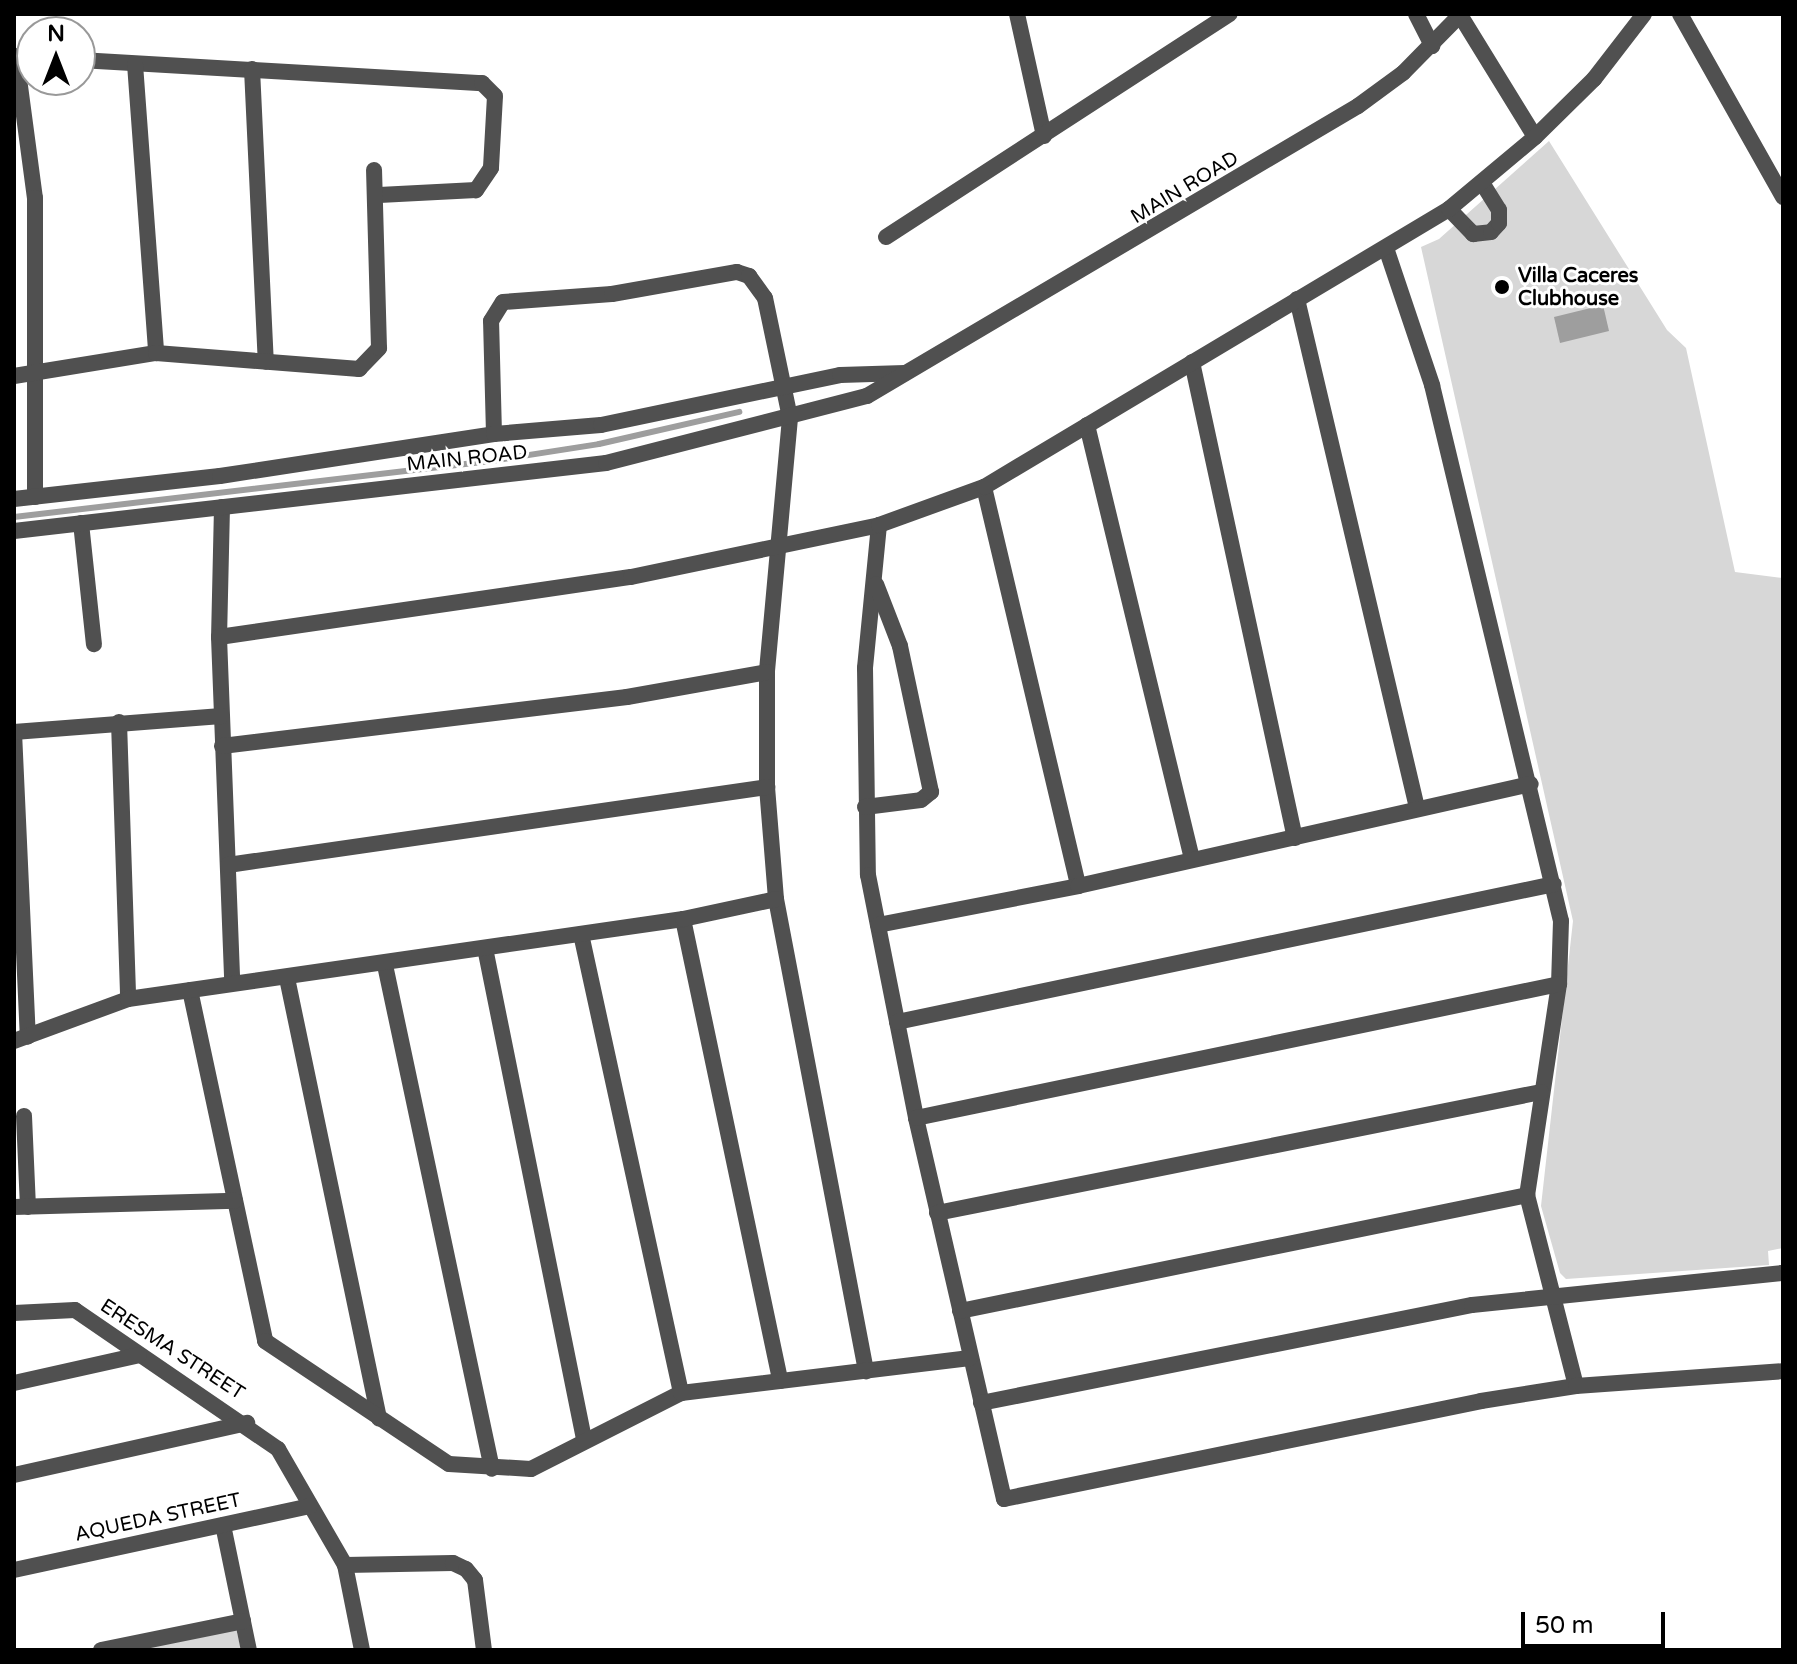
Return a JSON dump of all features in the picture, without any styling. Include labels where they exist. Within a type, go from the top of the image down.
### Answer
[{"type":"street","points":[[1017,14],[1044,136]]},
{"type":"street","points":[[886,237],[1230,14]]},
{"type":"street","points":[[1416,14],[1432,46]]},
{"type":"street","points":[[219,637],[631,577],[879,525],[984,487],[1449,209],[1535,137],[1594,79],[1644,14]]},
{"type":"street","points":[[1680,14],[1783,197]]},
{"type":"street","points":[[1460,15],[1535,137]]},
{"type":"street","name":"MAIN ROAD","points":[[14,531],[606,463],[867,396],[1274,158],[1403,73],[1460,15]]},
{"type":"street","points":[[96,61],[482,83],[495,96],[491,168],[476,190],[379,195]]},
{"type":"street","points":[[135,64],[156,353]]},
{"type":"street","points":[[252,69],[266,362]]},
{"type":"street","points":[[25,96],[35,198],[38,373],[35,497]]},
{"type":"street","points":[[14,376],[156,353],[345,371],[359,369],[379,348],[379,195],[374,170]]},
{"type":"street","points":[[1449,209],[1473,234],[1491,232],[1499,223],[1499,210],[1482,183]]},
{"type":"street","points":[[1386,248],[1432,385],[1531,784],[1561,921],[1559,984],[1527,1195],[1576,1386]]},
{"type":"street","points":[[494,434],[491,321],[503,302],[522,298],[612,294],[737,272],[749,276],[765,298],[790,418],[767,672],[767,787],[776,899],[866,1371]]},
{"type":"street","points":[[1297,299],[1417,808]]},
{"type":"street","points":[[1192,362],[1295,838]]},
{"type":"street","name":"MAIN ROAD","points":[[14,499],[220,476],[494,434],[601,425],[840,375],[911,373]]},
{"type":"street","points":[[1087,425],[1192,859]]},
{"type":"street","points":[[984,487],[1078,886]]},
{"type":"street","points":[[222,507],[219,637],[232,983]]},
{"type":"street","points":[[81,523],[94,644]]},
{"type":"street","points":[[879,525],[865,668],[868,875],[916,1118],[1004,1499],[1481,1401],[1576,1386],[1783,1371]]},
{"type":"street","points":[[865,807],[921,800],[931,792],[900,646],[874,580]]},
{"type":"street","points":[[222,746],[627,697],[767,672]]},
{"type":"street","points":[[221,716],[14,732],[21,1039],[128,999],[385,965],[683,919],[776,899]]},
{"type":"street","points":[[119,722],[128,999]]},
{"type":"street","points":[[878,925],[1078,886],[1531,784]]},
{"type":"street","points":[[228,865],[767,787]]},
{"type":"street","points":[[897,1022],[1554,884]]},
{"type":"street","points":[[683,919],[780,1381]]},
{"type":"street","points":[[581,934],[681,1393]]},
{"type":"street","points":[[485,948],[584,1439]]},
{"type":"street","points":[[385,965],[492,1469]]},
{"type":"street","points":[[287,978],[379,1419]]},
{"type":"street","points":[[916,1118],[1559,984]]},
{"type":"street","points":[[190,990],[265,1341],[449,1464],[531,1469],[584,1439],[681,1393],[970,1358]]},
{"type":"street","points":[[937,1213],[1541,1092]]},
{"type":"street","points":[[24,1116],[21,1207],[235,1201]]},
{"type":"street","points":[[960,1311],[1527,1195]]},
{"type":"street","points":[[981,1403],[1472,1305],[1783,1273]]},
{"type":"street","name":"ERESMA STREET","points":[[14,1313],[75,1310],[139,1355],[247,1423],[278,1449],[345,1565],[362,1650]]},
{"type":"street","points":[[14,1383],[139,1355]]},
{"type":"street","points":[[14,1475],[247,1423]]},
{"type":"street","name":"AQUEDA STREET","points":[[14,1570],[310,1506]]},
{"type":"street","points":[[223,1525],[249,1650]]},
{"type":"street","points":[[345,1565],[453,1563],[466,1569],[475,1580],[484,1650]]},
{"type":"street","points":[[101,1650],[243,1621]]},
{"type":"shaded area","points":[[1549,141],[1667,330],[1686,348],[1735,572],[1783,578],[1783,1248],[1768,1251],[1769,1265],[1566,1279],[1560,1273],[1541,1206],[1573,921],[1421,247],[1439,239]]},
{"type":"shaded area","points":[[1603,305],[1609,331],[1560,343],[1554,317]]},
{"type":"shaded area","points":[[236,1628],[241,1650],[136,1650]]},
{"type":"waterway","points":[[14,517],[491,461],[599,444],[739,412]]},
{"type":"place","name":"Villa Caceres Clubhouse","points":[[1502,287]]}]
